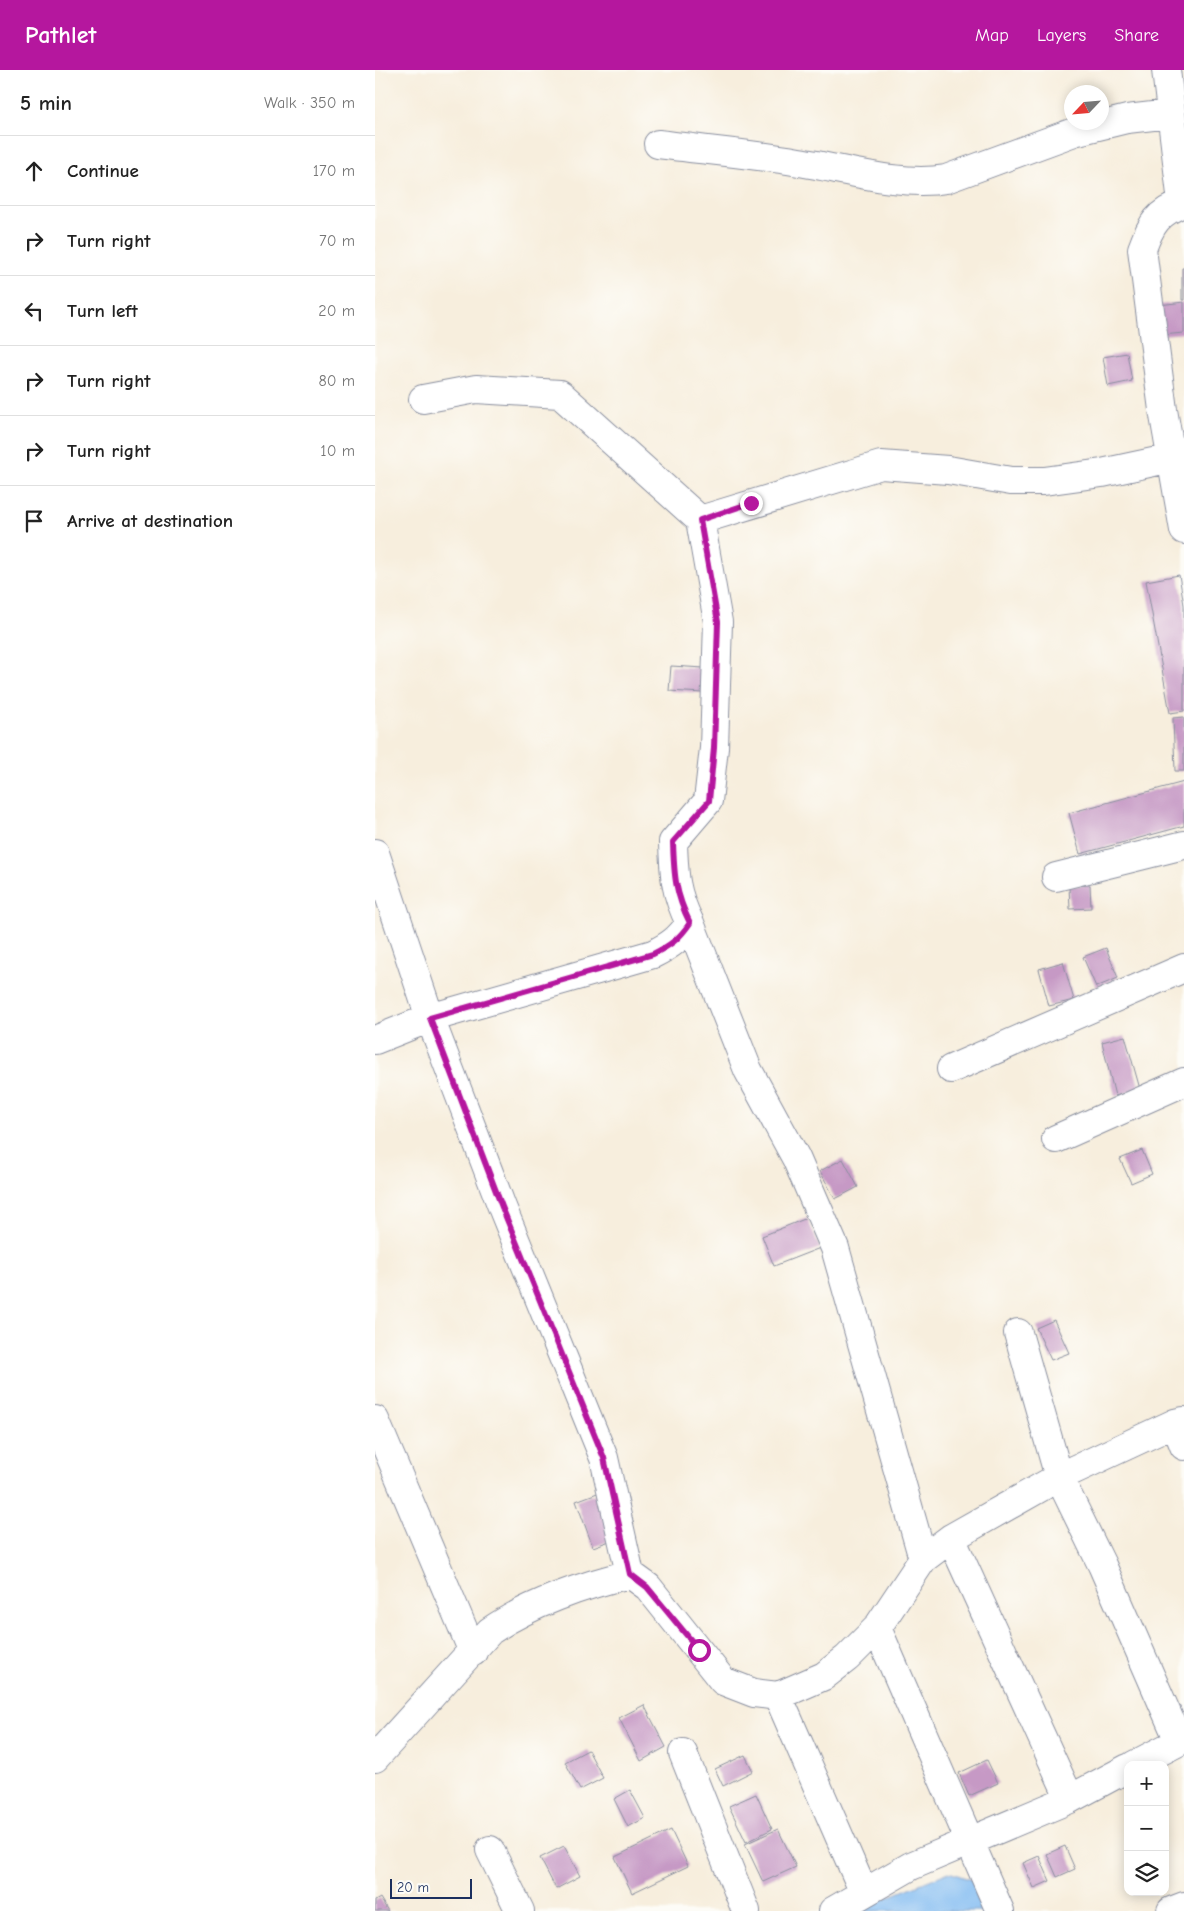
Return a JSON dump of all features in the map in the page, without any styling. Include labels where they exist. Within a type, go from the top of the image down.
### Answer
[{"type":"street","points":[[1166,70],[1170,114],[1183,203],[1163,214],[1149,228],[1142,249],[1163,410],[1184,530]]},
{"type":"street","points":[[658,144],[797,161],[904,181],[928,182],[946,179],[1074,132],[1127,119],[1170,114]]},
{"type":"street","points":[[423,399],[476,389],[560,394],[700,520],[718,622],[714,748],[709,801],[673,842],[673,876],[682,908],[690,923],[748,1070],[796,1158],[835,1248],[923,1559]]},
{"type":"street","points":[[700,520],[881,465],[948,470],[1011,481],[1044,481],[1102,473],[1172,458]]},
{"type":"street","points":[[1056,877],[1184,845]]},
{"type":"street","points":[[375,853],[430,1018],[502,1207],[604,1458],[630,1574],[647,1587],[723,1681],[754,1693],[778,1696],[824,1676],[847,1658],[877,1628],[923,1559],[951,1538],[1059,1477],[1181,1430]]},
{"type":"street","points":[[375,1040],[430,1018],[653,954],[671,945],[682,935],[690,923]]},
{"type":"street","points":[[951,1069],[1184,968]]},
{"type":"street","points":[[1056,1139],[1184,1082]]},
{"type":"street","points":[[1018,1333],[1059,1477],[1102,1565],[1182,1740],[1142,1761]]},
{"type":"street","points":[[375,1420],[473,1652]]},
{"type":"street","points":[[951,1538],[1070,1799]]},
{"type":"street","points":[[375,1758],[490,1631],[503,1622],[580,1588],[630,1574]]},
{"type":"street","points":[[877,1628],[1000,1911]]},
{"type":"street","points":[[778,1696],[864,1893]]},
{"type":"street","points":[[683,1753],[746,1911]]},
{"type":"street","points":[[833,1911],[911,1866],[1070,1799],[1124,1770]]},
{"type":"street","points":[[490,1850],[520,1911]]},
{"type":"street","points":[[1171,1911],[1184,1906]]},
{"type":"water","points":[[949,1872],[983,1884],[998,1911],[854,1911]]},
{"type":"building","points":[[1182,268],[1184,268],[1184,300],[1182,300]]},
{"type":"building","points":[[1184,302],[1184,333],[1162,335],[1159,305]]},
{"type":"building","points":[[1127,353],[1132,381],[1108,386],[1103,357]]},
{"type":"building","points":[[1179,575],[1184,605],[1184,711],[1170,713],[1146,581]]},
{"type":"building","points":[[671,666],[704,668],[703,693],[669,691]]},
{"type":"building","points":[[1184,717],[1184,771],[1175,771],[1173,718]]},
{"type":"building","points":[[1184,782],[1184,826],[1080,854],[1069,813]]},
{"type":"building","points":[[1090,885],[1091,908],[1070,909],[1069,886]]},
{"type":"building","points":[[1106,948],[1118,978],[1096,987],[1083,957]]},
{"type":"building","points":[[1063,962],[1074,1000],[1049,1006],[1039,969]]},
{"type":"building","points":[[1125,1036],[1140,1089],[1115,1096],[1102,1042]]},
{"type":"building","points":[[1142,1150],[1152,1174],[1131,1183],[1120,1159]]},
{"type":"building","points":[[843,1159],[858,1187],[835,1199],[820,1171]]},
{"type":"building","points":[[807,1218],[820,1248],[774,1266],[762,1236]]},
{"type":"building","points":[[1054,1320],[1069,1353],[1051,1360],[1036,1328]]},
{"type":"building","points":[[600,1492],[618,1538],[593,1547],[576,1501]]},
{"type":"building","points":[[644,1705],[666,1747],[641,1761],[619,1718]]},
{"type":"building","points":[[588,1750],[603,1778],[580,1790],[565,1762]]},
{"type":"building","points":[[745,1755],[753,1771],[723,1786],[715,1769]]},
{"type":"building","points":[[987,1760],[998,1783],[969,1796],[959,1773]]},
{"type":"building","points":[[630,1790],[645,1818],[628,1827],[614,1799]]},
{"type":"building","points":[[756,1794],[772,1829],[746,1842],[729,1806]]},
{"type":"building","points":[[778,1829],[796,1867],[763,1882],[745,1844]]},
{"type":"building","points":[[671,1830],[688,1866],[632,1893],[615,1857]]},
{"type":"building","points":[[564,1846],[580,1876],[556,1889],[540,1858]]},
{"type":"building","points":[[1065,1846],[1075,1869],[1057,1877],[1047,1854]]},
{"type":"building","points":[[1039,1856],[1050,1881],[1034,1888],[1023,1863]]},
{"type":"building","points":[[380,1898],[388,1911],[375,1911],[375,1901]]},
{"type":"route","points":[[699,1650],[647,1587],[630,1574],[604,1458],[502,1207],[430,1018],[653,954],[671,945],[682,935],[690,923],[682,908],[673,876],[673,842],[709,801],[714,748],[718,622],[700,520],[751,503]]}]
